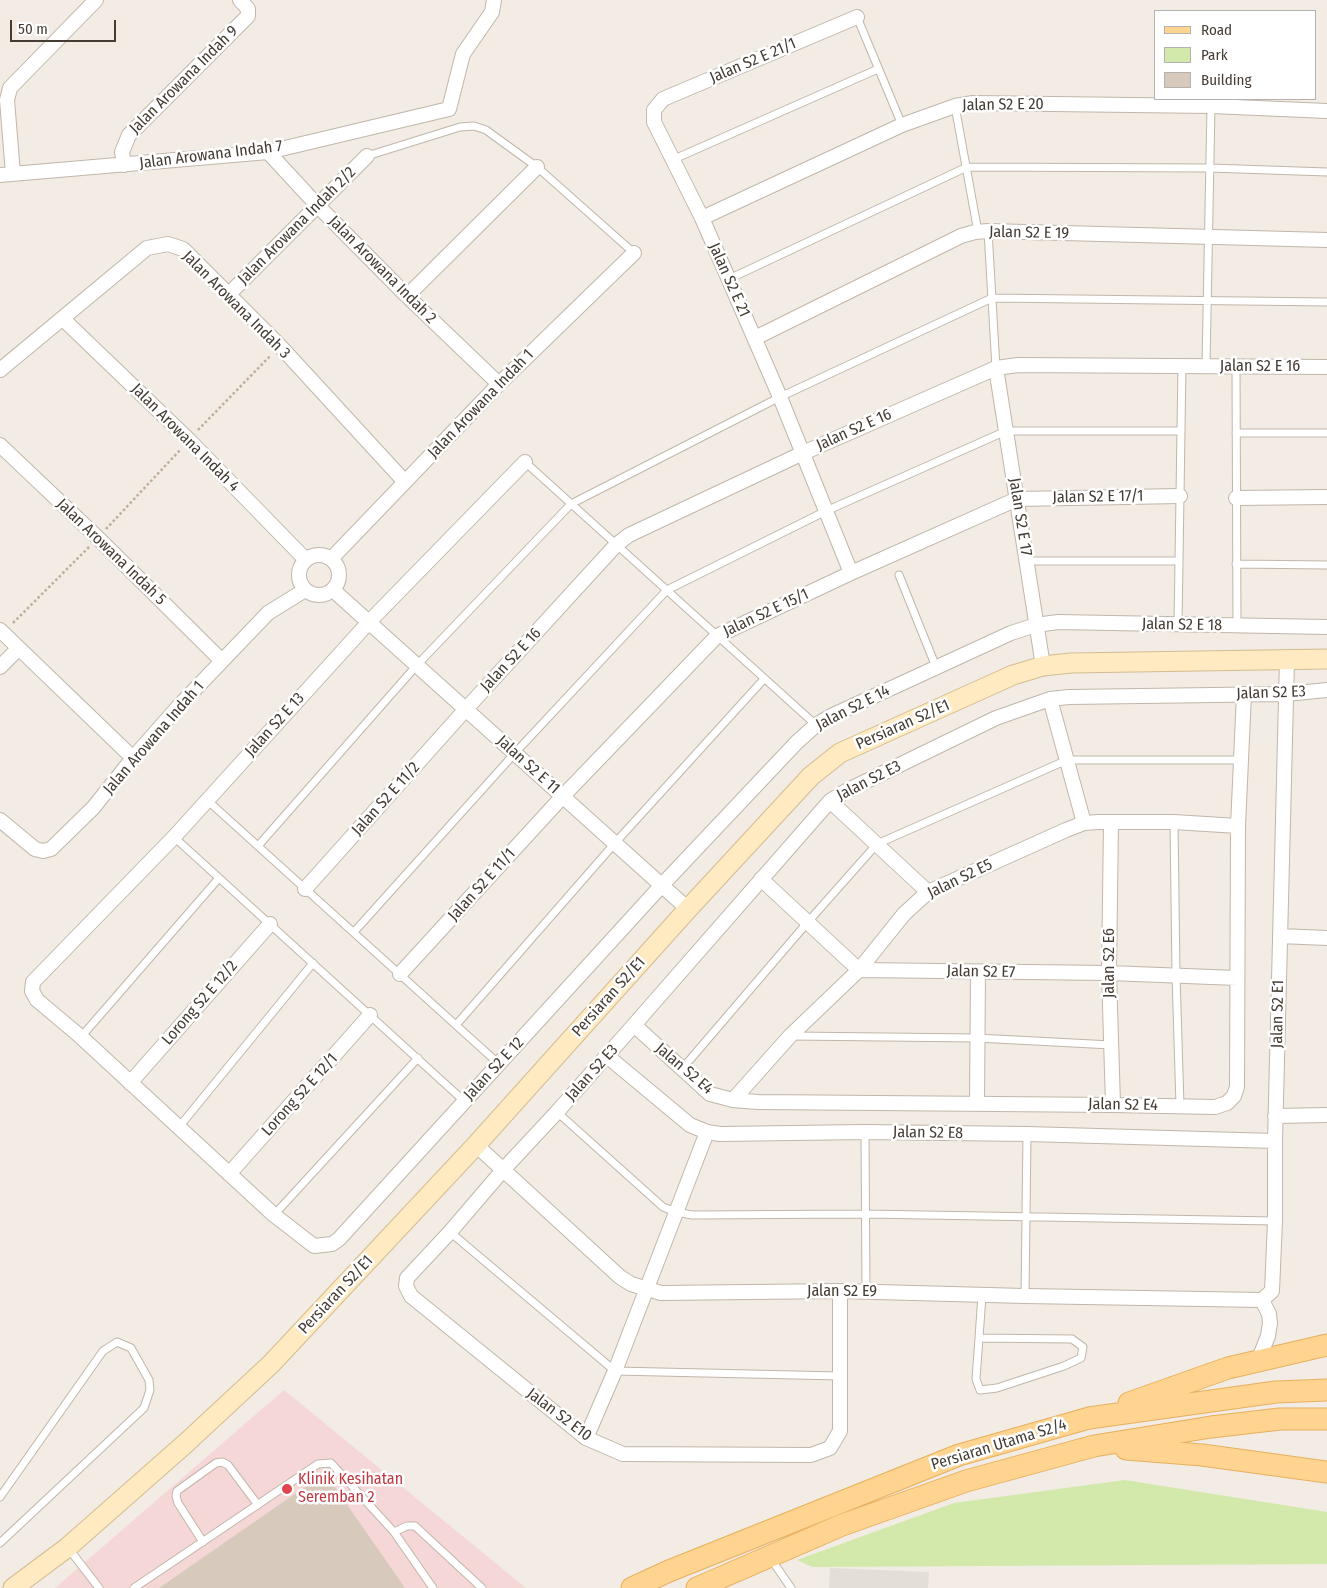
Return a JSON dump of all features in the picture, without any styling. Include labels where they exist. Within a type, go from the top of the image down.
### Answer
[{"type":"main road","points":[[1089,1418],[1228,1368],[1327,1346]]},
{"type":"main road","name":"Persiaran Utama S2/4","points":[[632,1588],[669,1571],[959,1455],[1089,1418],[1276,1392],[1327,1390]]},
{"type":"main road","name":"Persiaran Utama S2/4","points":[[697,1588],[842,1525],[966,1481],[1094,1446],[1211,1427],[1280,1419],[1327,1420]]},
{"type":"main road","points":[[1094,1446],[1202,1455],[1327,1472]]},
{"type":"street","points":[[7,174],[7,100],[10,88],[96,0]]},
{"type":"street","name":"Jalan Arowana Indah 9","points":[[124,165],[122,152],[129,135],[248,16],[248,9],[240,0]]},
{"type":"street","name":"Jalan Arowana Indah 7","points":[[7,174],[268,152],[449,109],[463,54],[492,12],[494,0]]},
{"type":"street","name":"Jalan S2 E 21/1","points":[[654,110],[663,100],[857,17]]},
{"type":"street","name":"Jalan S2 E 20","points":[[702,218],[902,125],[955,106],[973,103],[1211,106],[1327,111]]},
{"type":"street","name":"Jalan S2 E 21","points":[[654,110],[654,122],[702,218],[755,338],[851,573]]},
{"type":"street","name":"Jalan Arowana Indah 2","points":[[268,152],[317,205],[407,296],[499,384]]},
{"type":"street","name":"Jalan Arowana Indah 2/2","points":[[228,295],[367,156]]},
{"type":"street","points":[[407,296],[537,167]]},
{"type":"street","name":"Jalan S2 E 19","points":[[755,338],[961,236],[983,232],[1327,240]]},
{"type":"street","name":"Jalan Arowana Indah 3","points":[[0,370],[146,248],[168,244],[183,249],[280,346],[405,482]]},
{"type":"street","name":"Jalan Arowana Indah 1","points":[[331,559],[499,384],[634,253]]},
{"type":"street","name":"Jalan Arowana Indah 4","points":[[63,319],[189,440],[306,560]]},
{"type":"street","name":"Jalan S2 E 16","points":[[466,709],[616,545],[629,535],[803,453],[996,368],[1018,365],[1327,367]]},
{"type":"street","name":"Jalan S2 E 17","points":[[996,368],[1043,666]]},
{"type":"street","name":"Jalan Arowana Indah 5","points":[[0,445],[98,538],[222,661]]},
{"type":"street","name":"Jalan S2 E 13","points":[[81,1037],[37,1000],[32,991],[34,982],[174,837],[369,622],[525,462]]},
{"type":"street","name":"Jalan S2 E 17/1","points":[[1017,499],[1180,496]]},
{"type":"street","points":[[1236,498],[1327,497]]},
{"type":"street","name":"Jalan S2 E 15/1","points":[[563,796],[717,636],[851,573],[1017,499]]},
{"type":"street","points":[[319,555],[331,559],[339,569],[340,576],[339,582],[333,590],[324,595],[317,596],[305,590],[299,578],[302,565],[306,560],[319,555]]},
{"type":"street","name":"Jalan Arowana Indah 1","points":[[0,820],[35,849],[43,851],[51,849],[93,808],[178,707],[268,613],[305,590]]},
{"type":"street","name":"Jalan S2 E 11","points":[[333,590],[688,909]]},
{"type":"street","name":"Jalan S2 E 18","points":[[1036,625],[1058,622],[1327,627]]},
{"type":"street","name":"Jalan S2 E 14","points":[[662,885],[790,749],[816,725],[833,715],[936,667],[1011,633],[1036,625]]},
{"type":"street","points":[[2,632],[134,758]]},
{"type":"street","points":[[0,666],[18,649]]},
{"type":"street","name":"Jalan S2 E1","points":[[1262,1300],[1272,1291],[1275,1221],[1275,1116],[1287,659]]},
{"type":"street","name":"Persiaran S2/E1","points":[[13,1588],[68,1546],[186,1443],[271,1364],[476,1146],[688,909],[811,776],[840,752],[1013,675],[1043,666],[1071,663],[1327,659]]},
{"type":"street","name":"Jalan S2 E3","points":[[503,1170],[607,1056],[830,801],[846,791],[996,718],[1050,699],[1286,694],[1327,690]]},
{"type":"street","name":"Jalan S2 E4","points":[[634,1025],[710,1094],[733,1100],[758,1102],[1215,1107],[1226,1103],[1234,1096],[1237,1087],[1238,826],[1244,694]]},
{"type":"street","points":[[1050,699],[1084,824]]},
{"type":"street","name":"Jalan S2 E 11/2","points":[[306,889],[466,709]]},
{"type":"street","name":"Jalan S2 E 11/1","points":[[400,974],[563,796]]},
{"type":"street","points":[[830,801],[928,892]]},
{"type":"street","name":"Jalan S2 E6","points":[[1111,822],[1109,973],[1113,1105]]},
{"type":"street","name":"Jalan S2 E5","points":[[733,1100],[790,1036],[859,970],[904,914],[928,892],[1066,830],[1084,824],[1174,822],[1238,826]]},
{"type":"street","points":[[761,879],[859,970]]},
{"type":"street","name":"Jalan S2 E 12","points":[[274,1216],[314,1246],[332,1244],[339,1239],[662,885]]},
{"type":"street","name":"Lorong S2 E 12/2","points":[[130,1083],[270,924]]},
{"type":"street","points":[[1280,936],[1327,938]]},
{"type":"street","name":"Jalan S2 E7","points":[[859,970],[1109,973],[1237,978]]},
{"type":"street","points":[[977,1103],[978,972]]},
{"type":"street","name":"Lorong S2 E 12/1","points":[[229,1174],[370,1015]]},
{"type":"street","points":[[81,1037],[274,1216]]},
{"type":"street","name":"Jalan S2 E8","points":[[607,1056],[690,1124],[707,1132],[720,1134],[865,1132],[1027,1134],[1275,1142]]},
{"type":"street","points":[[1275,1116],[1327,1116]]},
{"type":"street","points":[[586,1438],[647,1290],[707,1132]]},
{"type":"street","name":"Jalan S2 E9","points":[[476,1146],[620,1277],[631,1284],[661,1293],[840,1291],[1262,1300]]},
{"type":"street","name":"Jalan S2 E10","points":[[503,1170],[408,1278],[406,1286],[411,1296],[586,1438],[623,1454],[811,1455],[830,1448],[840,1431],[840,1291]]},
{"type":"street","points":[[1258,1361],[1268,1336],[1270,1323],[1269,1314],[1262,1300]]},
{"type":"lane","points":[[857,17],[902,125]]},
{"type":"lane","points":[[672,160],[878,69]]},
{"type":"lane","points":[[955,106],[967,167],[983,232],[992,298],[996,368]]},
{"type":"lane","points":[[1206,366],[1211,106]]},
{"type":"lane","points":[[367,156],[460,127],[474,126],[486,130],[537,167],[634,253]]},
{"type":"lane","points":[[728,279],[967,167],[1210,168],[1327,172]]},
{"type":"lane","points":[[258,846],[417,665],[571,504],[780,397],[992,298],[1327,302]]},
{"type":"lane","points":[[1178,625],[1182,365]]},
{"type":"lane","points":[[1236,367],[1236,626]]},
{"type":"lane","points":[[354,932],[515,753],[667,590],[826,511],[1006,431],[1181,431]]},
{"type":"lane","points":[[1236,433],[1327,433]]},
{"type":"lane","points":[[525,462],[816,725]]},
{"type":"lane","points":[[1026,561],[1179,561]]},
{"type":"lane","points":[[1236,564],[1327,565]]},
{"type":"lane","points":[[899,575],[936,667]]},
{"type":"lane","points":[[456,1025],[615,843],[764,678]]},
{"type":"lane","points":[[682,1069],[807,922],[878,844],[1067,760],[1242,760]]},
{"type":"lane","points":[[207,800],[499,1064]]},
{"type":"lane","points":[[1174,822],[1180,1106]]},
{"type":"lane","points":[[174,837],[464,1101]]},
{"type":"lane","points":[[81,1037],[219,878]]},
{"type":"lane","points":[[179,1127],[313,963]]},
{"type":"lane","points":[[790,1036],[977,1038],[1111,1045]]},
{"type":"lane","points":[[274,1216],[418,1058]]},
{"type":"lane","points":[[557,1112],[663,1207],[692,1215],[866,1214],[1275,1221]]},
{"type":"lane","points":[[865,1132],[866,1292]]},
{"type":"lane","points":[[1025,1296],[1027,1134]]},
{"type":"lane","points":[[450,1232],[614,1371],[840,1376]]},
{"type":"lane","points":[[979,1338],[1072,1339],[1083,1347],[1080,1358],[1064,1366],[997,1388],[980,1390],[976,1379],[982,1295]]},
{"type":"lane","points":[[0,1498],[103,1351],[117,1342],[131,1348],[149,1380],[150,1390],[144,1408],[0,1543]]},
{"type":"lane","points":[[134,1588],[318,1464],[331,1462],[394,1532],[433,1588]]},
{"type":"lane","points":[[203,1542],[178,1503],[176,1496],[177,1492],[216,1463],[228,1464],[258,1505]]},
{"type":"lane","points":[[394,1532],[407,1526],[415,1526],[482,1588]]},
{"type":"lane","points":[[68,1546],[99,1588]]},
{"type":"lane","points":[[770,1556],[790,1588]]},
{"type":"path","points":[[2,632],[98,538],[280,346]]},
{"type":"shaded area","name":"Klinik Kesihatan Seremban 2","points":[[284,1390],[526,1588],[55,1588]]},
{"type":"shaded area","points":[[830,1568],[929,1572],[928,1588],[829,1588]]},
{"type":"green space","points":[[1125,1480],[1327,1512],[1327,1564],[812,1567],[797,1560],[954,1503]]},
{"type":"building","points":[[325,1473],[405,1588],[159,1588]]},
{"type":"place","name":"Klinik Kesihatan Seremban 2","points":[[287,1489]]}]
